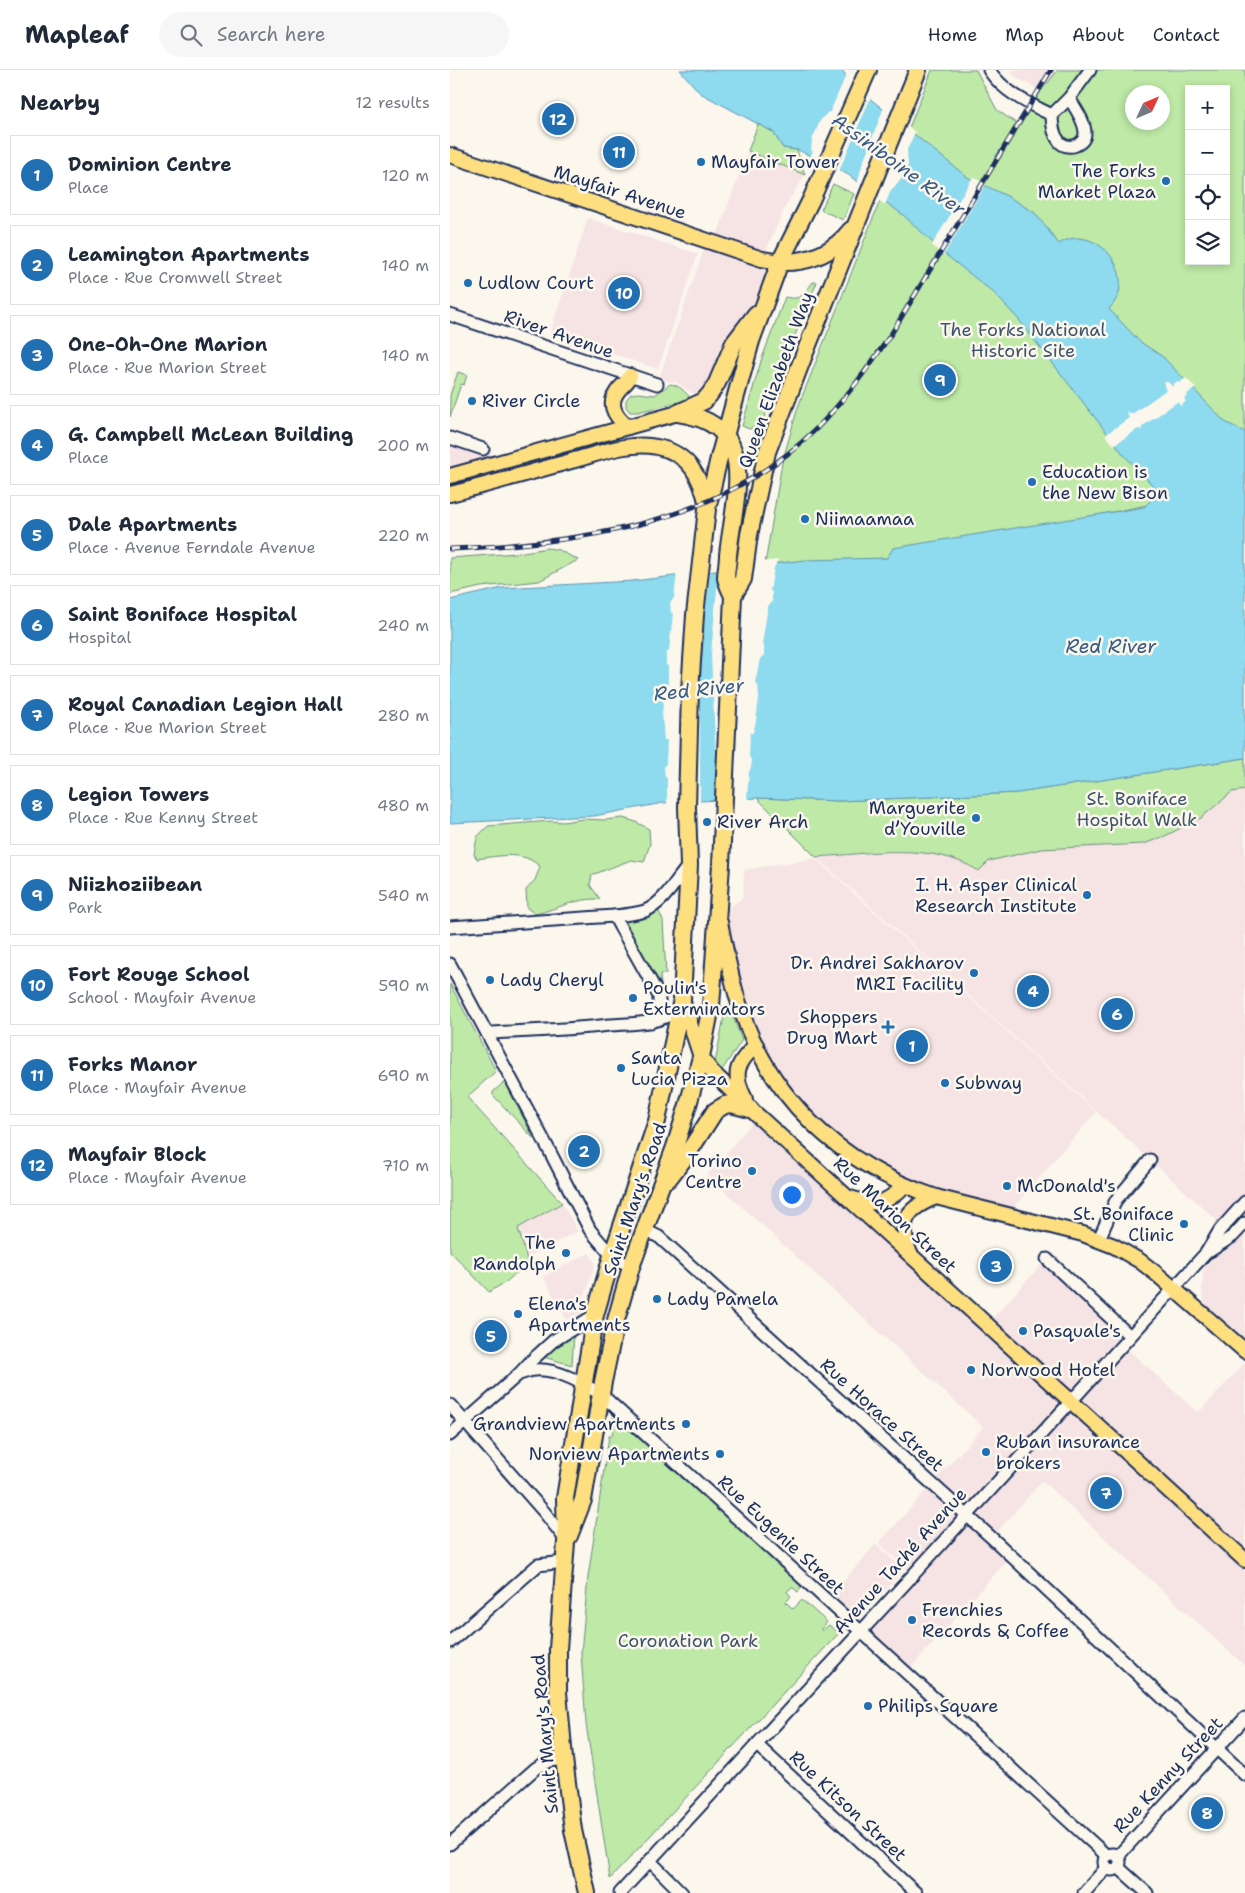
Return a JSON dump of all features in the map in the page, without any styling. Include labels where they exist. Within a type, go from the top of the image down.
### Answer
[{"type":"highway","name":"Queen Elizabeth Way","points":[[689,865],[687,807],[690,691],[695,615],[707,509],[751,341],[766,300],[780,262],[811,200],[868,70]]},
{"type":"highway","name":"Queen Elizabeth Way","points":[[721,865],[732,596],[743,579],[749,535],[768,452],[804,355],[918,70]]},
{"type":"highway","points":[[780,262],[798,263],[818,257],[846,237],[858,222]]},
{"type":"highway","points":[[678,413],[704,401],[710,394],[717,383],[734,343],[766,300]]},
{"type":"highway","points":[[678,413],[706,420],[716,426],[726,436],[735,452],[738,466],[737,482],[726,578],[732,596]]},
{"type":"highway","name":"Saint Mary's Road","points":[[587,1893],[573,1830],[558,1692],[558,1658],[566,1542],[565,1498],[595,1315],[612,1256],[658,1121],[681,1004],[689,865]]},
{"type":"highway","name":"Saint Mary's Road","points":[[566,1542],[583,1500],[616,1320],[632,1267],[675,1147],[701,1057],[712,998],[721,865]]},
{"type":"highway","points":[[660,1189],[686,1156],[715,1111],[725,1104],[750,1109]]},
{"type":"highway","points":[[658,1121],[675,1147]]},
{"type":"main road","name":"Mayfair Avenue","points":[[450,155],[762,259],[780,262]]},
{"type":"main road","points":[[628,427],[616,415],[612,402],[617,390],[627,383],[630,376]]},
{"type":"main road","points":[[450,476],[678,413]]},
{"type":"main road","points":[[450,494],[615,450],[645,445],[673,452],[692,468],[702,484],[707,509]]},
{"type":"main road","points":[[718,916],[736,996],[756,1045],[778,1084],[800,1112],[815,1127],[859,1161],[904,1186],[936,1198],[1099,1239],[1140,1261],[1245,1351]]},
{"type":"main road","name":"Rue Marion Street","points":[[681,1004],[701,1057],[712,1072],[750,1109],[1245,1560]]},
{"type":"main road","points":[[750,1109],[738,1086],[737,1074],[742,1060],[756,1045]]},
{"type":"main road","points":[[847,1197],[863,1202],[881,1203],[892,1197],[904,1186]]},
{"type":"main road","points":[[911,1256],[905,1241],[907,1217],[919,1204],[936,1198]]},
{"type":"street","points":[[989,70],[995,79],[1008,91],[1052,115]]},
{"type":"street","points":[[1052,115],[1069,98],[1090,70]]},
{"type":"street","points":[[1052,115],[1056,135],[1061,143],[1073,146],[1082,141],[1085,134],[1082,120],[1069,98]]},
{"type":"street","name":"River Avenue","points":[[450,315],[657,384]]},
{"type":"street","points":[[450,438],[483,449]]},
{"type":"street","points":[[450,927],[614,916],[644,911],[656,904],[689,865]]},
{"type":"street","points":[[614,916],[659,996],[659,1010],[651,1022]]},
{"type":"street","points":[[450,964],[590,1230],[612,1256],[632,1267]]},
{"type":"street","points":[[487,1033],[568,1030],[651,1022],[667,1018],[681,1004]]},
{"type":"street","points":[[1099,1239],[1116,1200],[1150,1160]]},
{"type":"street","name":"Avenue Taché Avenue","points":[[620,1893],[1206,1253],[1220,1230],[1245,1202]]},
{"type":"street","name":"Avenue Taché Avenue","points":[[1206,1253],[1233,1236],[1245,1223]]},
{"type":"street","name":"Rue Horace Street","points":[[645,1230],[660,1237],[966,1515],[1245,1774]]},
{"type":"street","points":[[1047,1259],[1130,1336]]},
{"type":"street","points":[[450,1435],[520,1374],[553,1341],[595,1315]]},
{"type":"street","name":"Rue Eugenie Street","points":[[520,1374],[534,1370],[546,1370],[574,1379],[602,1395],[1147,1893]]},
{"type":"street","points":[[450,1405],[545,1513],[566,1542]]},
{"type":"street","points":[[450,1642],[538,1565],[564,1562]]},
{"type":"street","name":"Rue Kenny Street","points":[[1084,1893],[1245,1718]]},
{"type":"street","name":"Rue Kitson Street","points":[[757,1745],[916,1893]]},
{"type":"street","points":[[450,1843],[536,1768],[549,1761],[564,1759]]},
{"type":"street","points":[[650,1861],[682,1893]]},
{"type":"shaded area","points":[[1011,70],[1058,70],[1041,91],[1015,77]]},
{"type":"shaded area","points":[[748,151],[805,175],[787,203],[762,259],[780,262],[717,383],[699,395],[690,392],[676,382],[666,381],[659,389],[657,384],[707,241],[714,243]]},
{"type":"shaded area","points":[[588,218],[698,254],[658,369],[550,333]]},
{"type":"shaded area","points":[[450,438],[483,449],[486,466],[450,476]]},
{"type":"shaded area","points":[[1245,790],[1245,1351],[1225,1333],[1206,1306],[1202,1294],[1206,1253],[1233,1235],[816,857],[919,851],[948,856],[979,871],[989,861],[1041,849],[1144,844],[1201,818],[1232,791]]},
{"type":"shaded area","points":[[815,858],[1096,1112],[1007,1215],[936,1197],[841,1149],[762,1058],[719,916],[743,897],[744,870]]},
{"type":"shaded area","points":[[758,1116],[987,1324],[1047,1259],[1130,1336],[1123,1345],[1198,1413],[1245,1363],[1245,1666],[1042,1481],[992,1538],[1011,1556],[907,1672],[860,1631],[913,1575],[879,1543],[983,1427],[707,1175]]},
{"type":"shaded area","points":[[562,1203],[578,1231],[526,1258],[518,1228]]},
{"type":"shaded area","points":[[589,1253],[595,1263],[580,1313],[566,1320],[543,1276]]},
{"type":"shaded area","points":[[876,1544],[904,1570],[861,1616],[854,1618],[830,1597]]},
{"type":"green space","name":"The Forks National Historic Site","points":[[932,70],[976,70],[997,110],[1020,126],[1041,91],[1058,70],[1245,70],[1245,485],[888,558],[765,564],[782,463],[798,407]]},
{"type":"green space","points":[[758,124],[773,132],[783,148],[797,150],[805,175],[748,151]]},
{"type":"green space","points":[[833,184],[854,194],[843,220],[821,210]]},
{"type":"green space","points":[[813,282],[817,282],[788,352],[762,424],[749,429],[742,426],[761,361],[785,297],[799,297]]},
{"type":"green space","points":[[458,372],[467,375],[464,385],[461,384],[450,417],[450,395]]},
{"type":"green space","points":[[670,384],[682,389],[691,399],[638,412],[630,412],[626,407],[626,400],[631,394],[655,395]]},
{"type":"green space","points":[[548,548],[559,550],[578,560],[539,581],[481,587],[450,594],[450,558],[517,553]]},
{"type":"green space","name":"St. Boniface Hospital Walk","points":[[1245,758],[1245,790],[1232,792],[1201,818],[1165,836],[1144,844],[1041,849],[989,861],[979,871],[941,856],[920,853],[879,852],[816,857],[757,798],[839,801],[1017,793]]},
{"type":"green space","points":[[623,818],[649,829],[650,844],[644,862],[631,860],[592,875],[590,885],[600,899],[583,900],[535,914],[527,908],[526,890],[535,880],[540,867],[534,862],[519,856],[477,859],[474,854],[477,837],[488,826]]},
{"type":"green space","points":[[657,908],[663,920],[666,974],[660,974],[661,985],[624,921]]},
{"type":"green space","points":[[450,984],[496,1071],[467,1097],[562,1203],[518,1228],[528,1263],[506,1282],[489,1292],[450,1251]]},
{"type":"green space","points":[[729,1006],[742,1040],[722,1070],[715,1063],[726,1007]]},
{"type":"green space","points":[[503,1083],[506,1084],[534,1139],[493,1095],[493,1092]]},
{"type":"green space","points":[[574,1333],[572,1365],[543,1357]]},
{"type":"green space","name":"Coronation Park","points":[[613,1418],[622,1423],[800,1585],[801,1588],[798,1592],[792,1587],[787,1592],[791,1596],[786,1602],[793,1609],[802,1600],[827,1622],[821,1629],[822,1631],[829,1625],[839,1633],[610,1879],[586,1724],[581,1653],[588,1577],[609,1436],[612,1436],[611,1419]]},
{"type":"water","name":"Red River","points":[[680,70],[842,70],[852,84],[967,177],[1009,197],[1035,213],[1059,244],[1071,239],[1083,238],[1105,249],[1113,259],[1120,283],[1118,296],[1109,309],[1139,341],[1163,357],[1225,422],[1245,432],[1245,758],[1018,793],[839,801],[757,798],[663,803],[594,816],[450,823],[450,600],[502,588],[633,581],[805,560],[887,558],[893,548],[1144,507],[1154,497],[1153,486],[1124,455],[1019,320],[994,293],[946,255],[902,214],[847,174],[798,150],[783,148],[773,132],[700,93]]},
{"type":"pier","points":[[847,73],[853,82],[871,97],[838,173],[809,159],[813,151],[811,150],[812,140],[820,121],[830,112]]},
{"type":"pier","points":[[884,107],[915,132],[907,150],[908,165],[900,181],[891,190],[885,205],[857,185],[862,165]]},
{"type":"pier","points":[[973,177],[986,184],[943,256],[932,245]]},
{"type":"pier","points":[[1186,378],[1196,388],[1187,394],[1188,396],[1184,399],[1186,401],[1181,406],[1177,402],[1143,426],[1141,430],[1138,429],[1114,445],[1105,435],[1129,418],[1126,411],[1132,414],[1166,390],[1164,382],[1168,382],[1173,387],[1177,381],[1179,383]]},
{"type":"pier","points":[[778,560],[774,568],[770,591],[772,592],[772,602],[768,606],[762,644],[764,645],[764,655],[760,659],[755,683],[758,684],[759,698],[753,733],[750,733],[749,756],[752,762],[749,771],[747,798],[751,801],[714,803],[716,763],[711,654],[719,567]]},
{"type":"pier","points":[[711,568],[700,677],[700,803],[663,805],[667,804],[667,778],[665,777],[664,767],[666,763],[667,740],[664,740],[662,714],[665,690],[668,689],[666,656],[669,651],[673,613],[671,613],[670,603],[674,598],[677,573],[675,573]]},
{"type":"railway","points":[[450,549],[548,541],[597,534],[645,523],[692,508],[736,487],[778,461],[827,418],[875,357],[893,331],[1051,70]]},
{"type":"place","name":"Mayfair Block","points":[[558,119]]},
{"type":"place","name":"Forks Manor","points":[[619,152]]},
{"type":"place","name":"Mayfair Tower","points":[[701,162]]},
{"type":"place","name":"The Forks Market Plaza","points":[[1166,181]]},
{"type":"place","name":"Ludlow Court","points":[[468,283]]},
{"type":"place","name":"Fort Rouge School","points":[[624,293]]},
{"type":"place","name":"Niizhoziibean","points":[[940,380]]},
{"type":"place","name":"River Circle","points":[[472,401]]},
{"type":"place","name":"Education is the New Bison","points":[[1032,482]]},
{"type":"place","name":"Niimaamaa","points":[[805,519]]},
{"type":"place","name":"Marguerite d’Youville","points":[[976,818]]},
{"type":"place","name":"River Arch","points":[[707,822]]},
{"type":"place","name":"I. H. Asper Clinical Research Institute","points":[[1087,895]]},
{"type":"place","name":"Dr. Andrei Sakharov MRI Facility","points":[[974,973]]},
{"type":"place","name":"Lady Cheryl","points":[[490,980]]},
{"type":"place","name":"G. Campbell McLean Building","points":[[1033,991]]},
{"type":"place","name":"Poulin's Exterminators","points":[[633,998]]},
{"type":"place","name":"Saint Boniface Hospital","points":[[1117,1014]]},
{"type":"place","name":"Shoppers Drug Mart","points":[[888,1027]]},
{"type":"place","name":"Dominion Centre","points":[[912,1046]]},
{"type":"place","name":"Santa Lucia Pizza","points":[[621,1068]]},
{"type":"place","name":"Subway","points":[[945,1083]]},
{"type":"place","name":"Leamington Apartments","points":[[584,1151]]},
{"type":"place","name":"Torino Centre","points":[[752,1171]]},
{"type":"place","name":"McDonald's","points":[[1007,1186]]},
{"type":"place","name":"St. Boniface Clinic","points":[[1184,1224]]},
{"type":"place","name":"The Randolph","points":[[566,1253]]},
{"type":"place","name":"One-Oh-One Marion","points":[[996,1266]]},
{"type":"place","name":"Lady Pamela","points":[[657,1299]]},
{"type":"place","name":"Elena's Apartments","points":[[518,1314]]},
{"type":"place","name":"Pasquale's","points":[[1023,1331]]},
{"type":"place","name":"Dale Apartments","points":[[491,1336]]},
{"type":"place","name":"Norwood Hotel","points":[[971,1370]]},
{"type":"place","name":"Grandview Apartments","points":[[686,1424]]},
{"type":"place","name":"Ruban insurance brokers","points":[[986,1452]]},
{"type":"place","name":"Norview Apartments","points":[[720,1454]]},
{"type":"place","name":"Royal Canadian Legion Hall","points":[[1106,1493]]},
{"type":"place","name":"Frenchies Records & Coffee","points":[[912,1620]]},
{"type":"place","name":"Philips Square","points":[[868,1706]]},
{"type":"place","name":"Legion Towers","points":[[1207,1813]]},
{"type":"water label","name":"Assiniboine River","points":[[899,164]]}]
